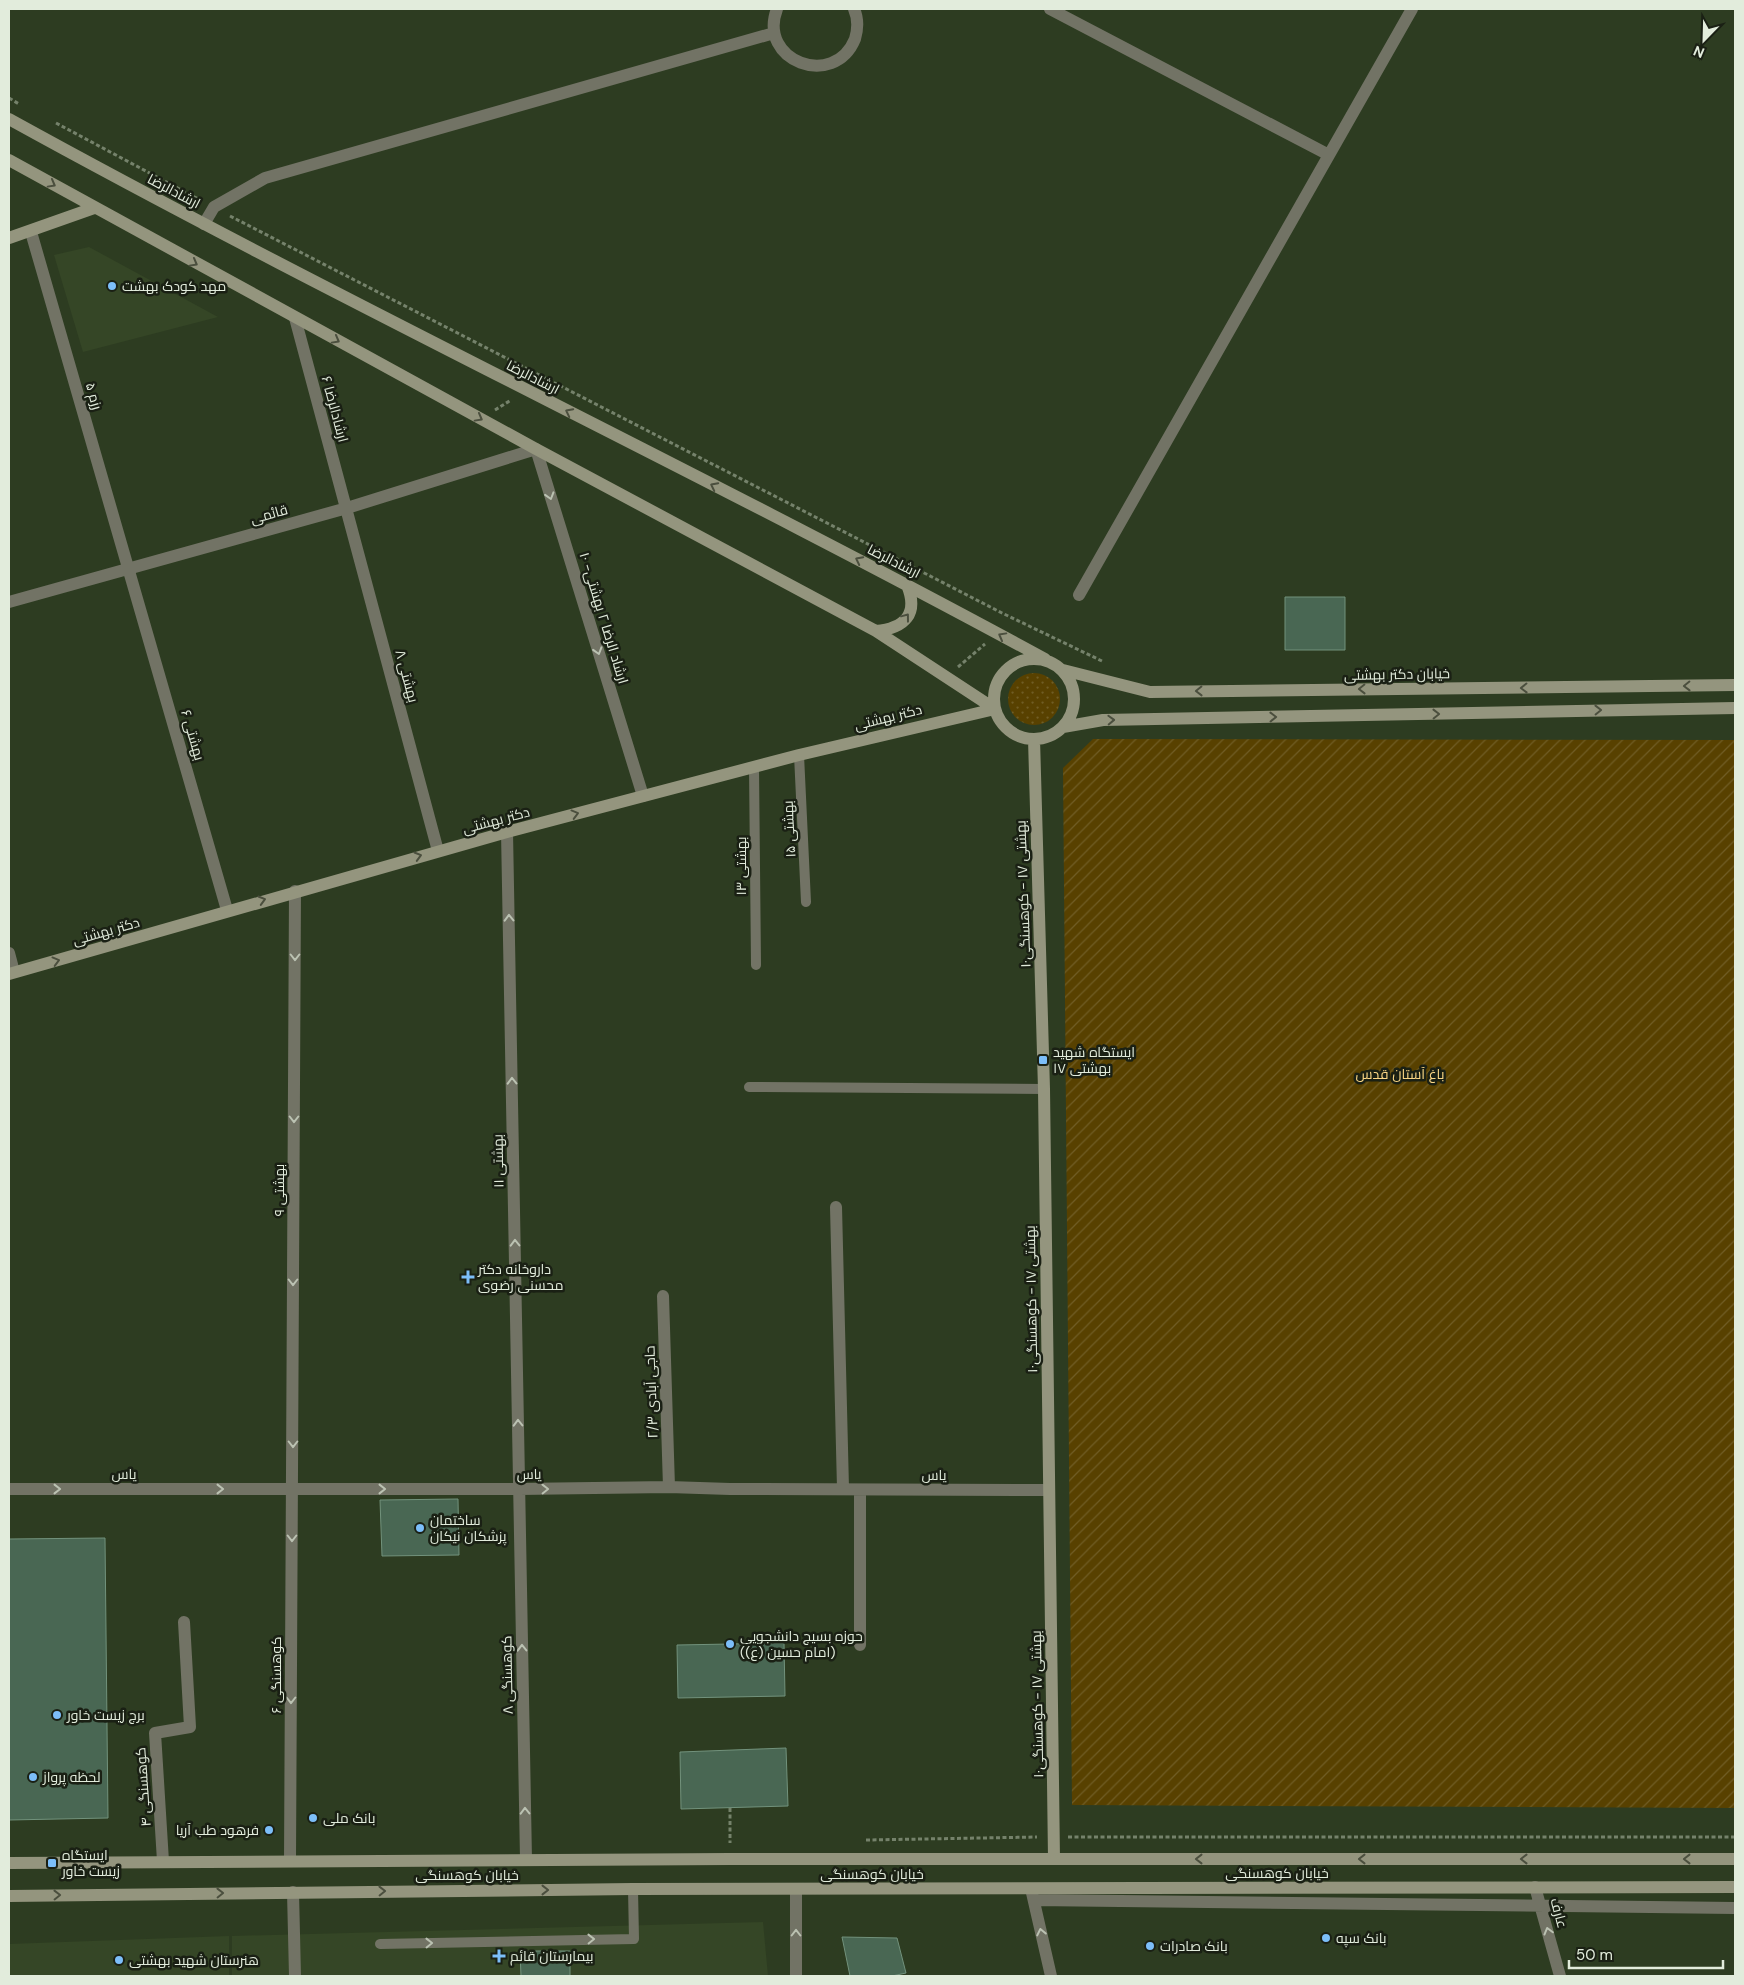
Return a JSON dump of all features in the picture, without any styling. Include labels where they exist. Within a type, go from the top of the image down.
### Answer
[{"type":"street","points":[[777,9],[774,17],[774,33],[781,48],[793,60],[808,66],[825,66],[840,59],[851,47],[857,32],[857,15],[854,9]]},
{"type":"street","points":[[1079,595],[1412,9]]},
{"type":"street","points":[[1058,11],[1329,155]]},
{"type":"street","points":[[204,224],[214,207],[265,178],[774,33]]},
{"type":"street","name":"ارشادالرضا","points":[[9,119],[204,224],[907,585],[1045,660]]},
{"type":"street","points":[[9,160],[294,318],[876,631],[995,709],[1005,727],[1019,736],[1034,739],[1054,734],[1063,727],[1070,719],[1075,699],[1070,678],[1063,670],[1045,660],[1024,660],[1006,670],[995,688],[995,709]]},
{"type":"street","points":[[9,238],[31,232],[94,208]]},
{"type":"street","name":"رزم ۵","points":[[31,232],[129,569]]},
{"type":"street","name":"ارشادالرضا ۶","points":[[294,318],[347,508]]},
{"type":"street","name":"قائمی","points":[[9,602],[347,508],[536,449]]},
{"type":"street","name":"ارشاد الرضا ۲ بهشتی- ۱۰","points":[[536,449],[643,796]]},
{"type":"street","name":"بهشتی ۸","points":[[347,508],[438,851]]},
{"type":"street","name":"بهشتی ۶","points":[[129,569],[228,910]]},
{"type":"street","points":[[876,631],[891,630],[903,623],[911,612],[912,598],[907,585]]},
{"type":"street","name":"خیابان دکتر بهشتی","points":[[1063,670],[1122,687],[1150,692],[1735,685]]},
{"type":"street","points":[[1063,727],[1103,720],[1735,708]]},
{"type":"street","name":"دکتر بهشتی","points":[[11,973],[94,951],[228,910],[507,832],[799,755],[995,709]]},
{"type":"street","name":"بهشتی ۱۷ - کوهسنگی۱۰","points":[[1034,739],[1044,1089],[1054,1859]]},
{"type":"street","name":"بهشتی ۱۱","points":[[507,832],[519,1489]]},
{"type":"street","name":"بهشتی ۹","points":[[292,1489],[295,891]]},
{"type":"street","points":[[9,953],[11,973]]},
{"type":"street","points":[[836,1206],[843,1488]]},
{"type":"street","name":"حاجی آبادی ۲/۳","points":[[663,1296],[669,1487]]},
{"type":"street","name":"یاس","points":[[9,1489],[519,1489],[669,1487],[730,1489],[1049,1490]]},
{"type":"street","name":"کوهسنگی ۶","points":[[290,1860],[292,1489]]},
{"type":"street","name":"کوهسنگی ۸","points":[[519,1489],[526,1860]]},
{"type":"street","points":[[860,1490],[860,1645]]},
{"type":"street","name":"کوهسنگی ۴","points":[[163,1861],[155,1733],[190,1727],[184,1622]]},
{"type":"street","name":"خیابان کوهسنگی","points":[[9,1863],[730,1859],[1735,1860]]},
{"type":"street","name":"خیابان کوهسنگی","points":[[9,1896],[633,1889],[796,1889],[1032,1894],[1535,1887],[1735,1887]]},
{"type":"street","name":"عارف","points":[[1535,1887],[1542,1905],[1560,1976]]},
{"type":"street","points":[[796,1889],[796,1976]]},
{"type":"street","points":[[293,1892],[295,1976]]},
{"type":"street","points":[[1051,1976],[1032,1894],[1735,1908]]},
{"type":"lane","name":"بهشتی ۱۵","points":[[799,755],[806,902]]},
{"type":"lane","name":"بهشتی ۱۳","points":[[754,767],[756,965]]},
{"type":"lane","points":[[749,1087],[1044,1089]]},
{"type":"lane","points":[[380,1944],[634,1938],[633,1889]]},
{"type":"path","points":[[9,98],[25,107]]},
{"type":"path","points":[[49,119],[214,207],[1002,612],[1122,670],[1122,687]]},
{"type":"path","points":[[951,679],[959,665],[985,644],[1002,612]]},
{"type":"path","points":[[730,1808],[730,1859]]},
{"type":"path","points":[[858,1841],[1054,1837],[1735,1837]]},
{"type":"path","points":[[720,1843],[740,1843]]},
{"type":"shaded area","name":"مهد کودک بهشت","points":[[89,247],[218,317],[83,352],[54,255]]},
{"type":"shaded area","name":"بیمارستان قائم","points":[[763,1922],[768,1976],[232,1976],[232,1936]]},
{"type":"shaded area","name":"هنرستان شهید بهشتی","points":[[229,1936],[229,1976],[9,1976],[9,1944]]},
{"type":"green space","points":[[1029,673],[1039,673],[1053,680],[1060,694],[1060,704],[1053,718],[1039,725],[1029,725],[1019,721],[1012,714],[1008,704],[1008,694],[1012,684],[1019,677]]},
{"type":"green space","name":"باغ آستان قدس","points":[[1093,739],[1735,740],[1735,1808],[1072,1805],[1063,768]]},
{"type":"building","points":[[1285,597],[1345,597],[1345,650],[1285,650]]},
{"type":"building","name":"ساختمان پزشکان نیکان","points":[[458,1499],[459,1555],[382,1556],[380,1500]]},
{"type":"building","name":"برج زیست خاور","points":[[105,1538],[108,1818],[9,1820],[9,1539]]},
{"type":"building","points":[[784,1643],[785,1696],[678,1698],[677,1645]]},
{"type":"building","points":[[786,1748],[788,1806],[681,1809],[680,1752]]},
{"type":"building","points":[[842,1937],[897,1938],[906,1973],[892,1976],[850,1976]]},
{"type":"building","points":[[520,1951],[570,1951],[570,1976],[521,1976]]},
{"type":"place","name":"مهد کودک بهشت","points":[[112,286]]},
{"type":"place","name":"ایستگاه شهید بهشتی ۱۷","points":[[1043,1060]]},
{"type":"place","name":"داروخانه دکتر محسنی رضوی","points":[[468,1277]]},
{"type":"place","name":"ساختمان پزشکان نیکان","points":[[420,1528]]},
{"type":"place","name":"حوزه بسیج دانشجویی (امام حسین (ع))","points":[[730,1644]]},
{"type":"place","name":"برج زیست خاور","points":[[57,1715]]},
{"type":"place","name":"لحظه پرواز","points":[[33,1777]]},
{"type":"place","name":"بانک ملی","points":[[313,1818]]},
{"type":"place","name":"فرهود طب آریا","points":[[269,1830]]},
{"type":"place","name":"ایستگاه زیست خاور","points":[[52,1863]]},
{"type":"place","name":"بانک سپه","points":[[1326,1938]]},
{"type":"place","name":"بانک صادرات","points":[[1150,1946]]},
{"type":"place","name":"بیمارستان قائم","points":[[499,1956]]},
{"type":"place","name":"هنرستان شهید بهشتی","points":[[119,1960]]}]
